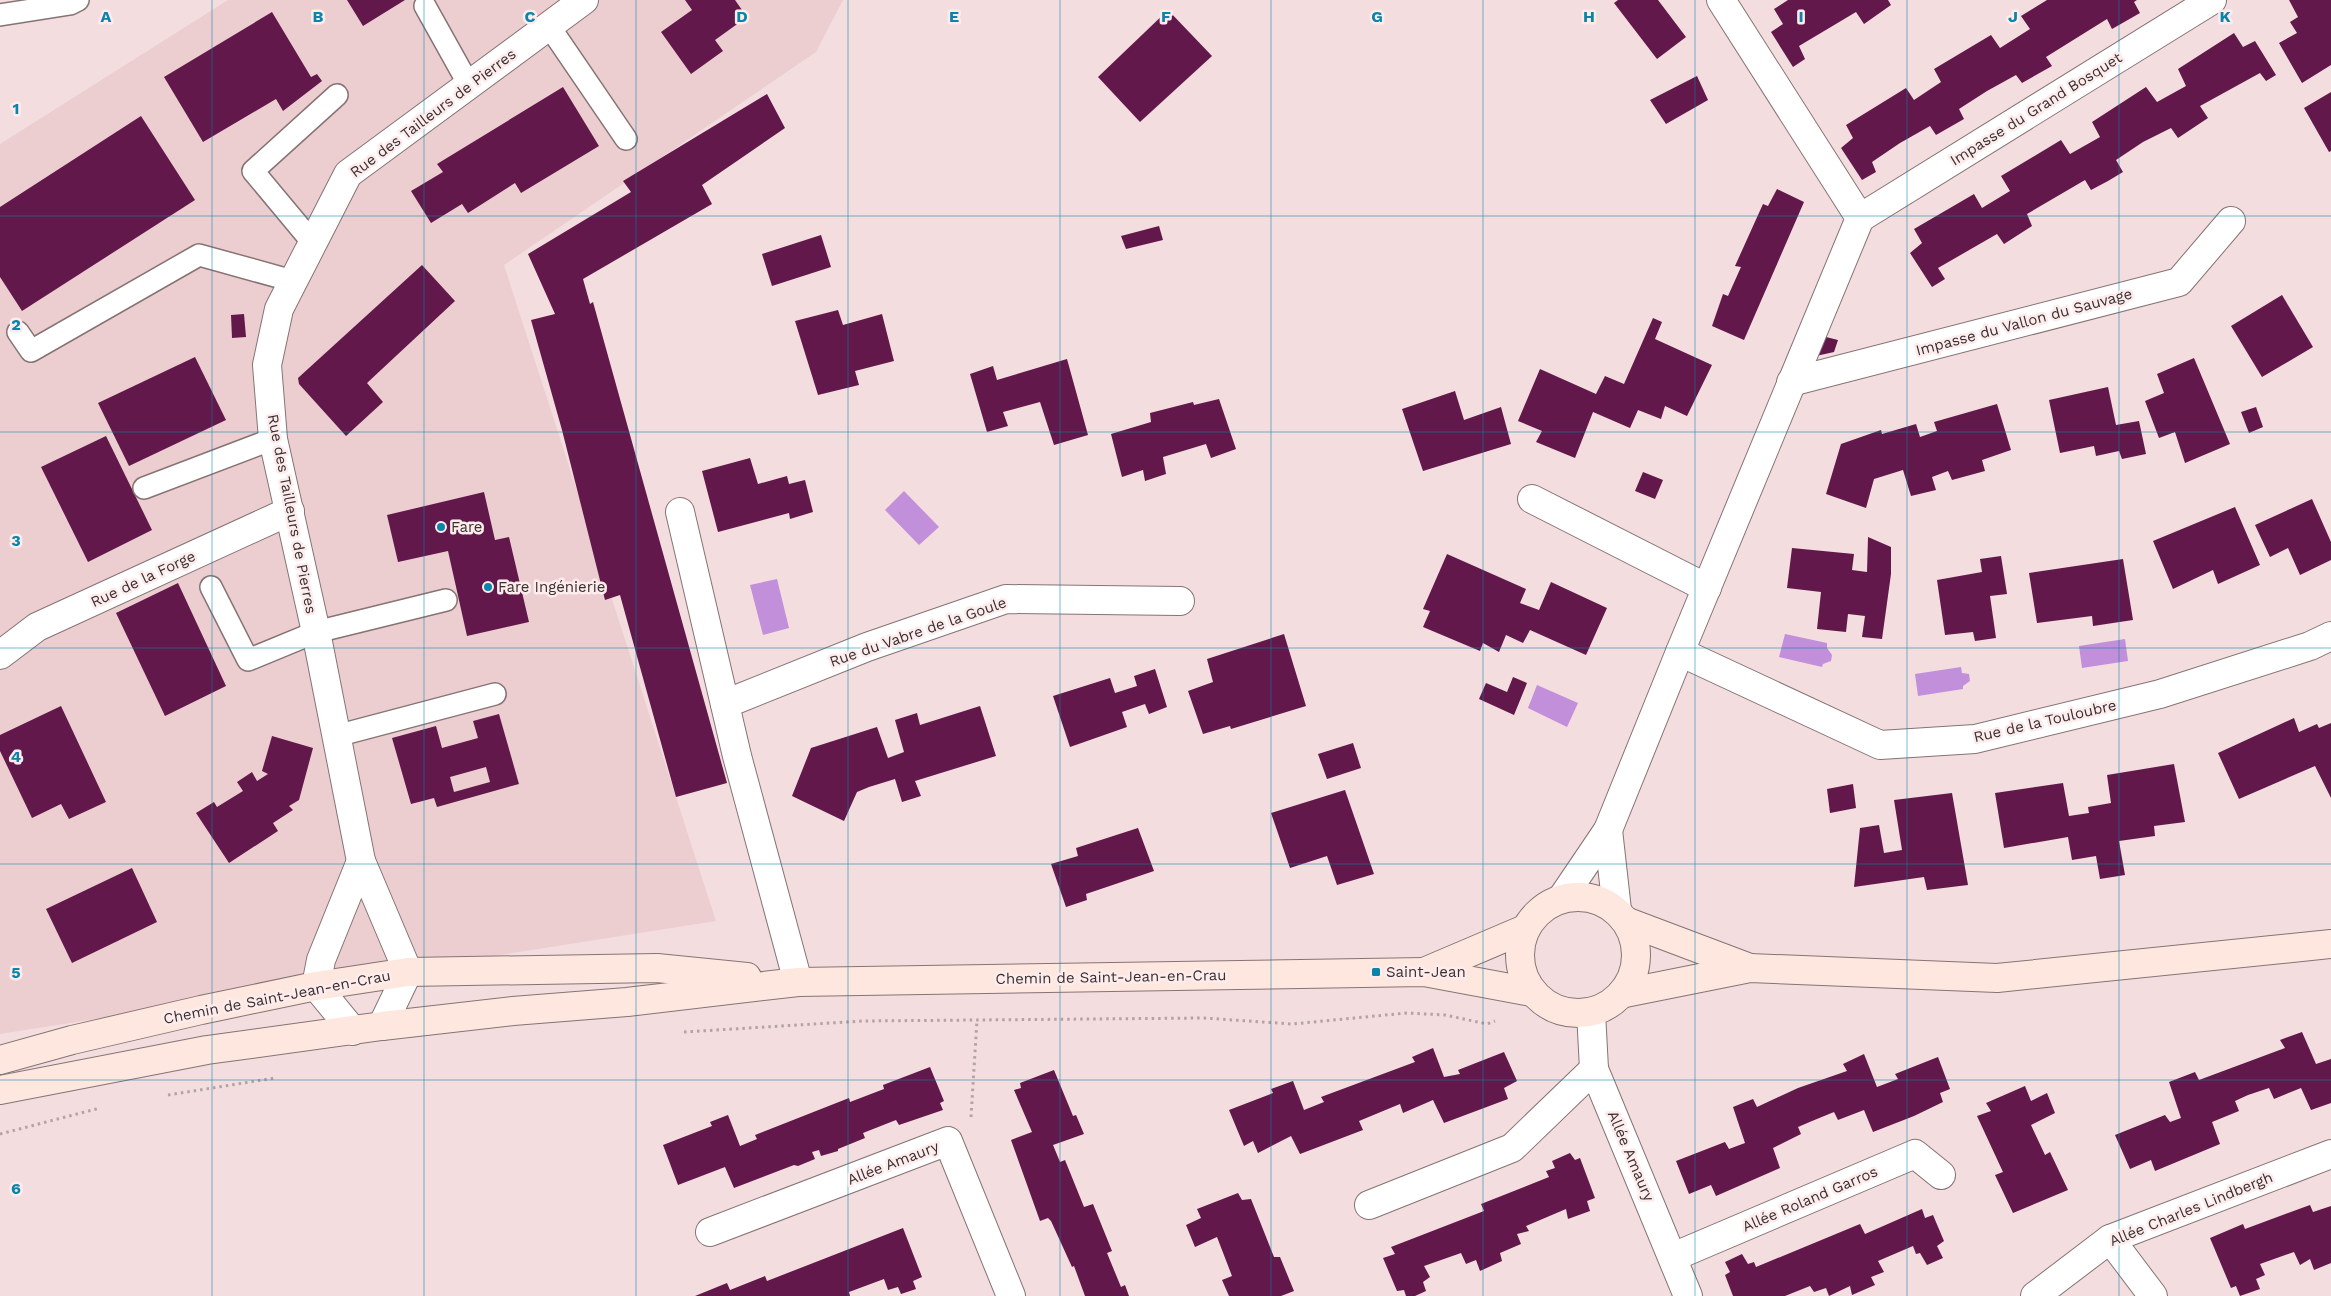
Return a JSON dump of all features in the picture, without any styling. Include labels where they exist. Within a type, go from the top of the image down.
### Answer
[{"type":"street","name":"Rue des Tailleurs de Pierres","points":[[408,972],[361,861],[316,632],[274,439],[266,365],[279,309],[348,174],[584,0]]},
{"type":"street","name":"Impasse du Grand Bosquet","points":[[1860,218],[2212,0]]},
{"type":"street","points":[[1562,898],[1608,830],[1860,218],[1731,4]]},
{"type":"street","name":"Impasse du Vallon du Sauvage","points":[[1791,382],[2178,282],[2231,221]]},
{"type":"street","points":[[1532,499],[1707,588]]},
{"type":"street","name":"Rue de la Forge","points":[[0,655],[37,627],[290,511]]},
{"type":"street","points":[[680,512],[737,756],[798,982]]},
{"type":"street","name":"Rue du Vabre de la Goule","points":[[725,704],[867,647],[1006,599],[1180,601]]},
{"type":"street","name":"Rue de la Touloubre","points":[[1680,652],[1880,745],[1984,737],[2160,694],[2310,646],[2331,636]]},
{"type":"street","points":[[1424,972],[1540,999],[1560,1011],[1575,1014],[1591,1012],[1612,1003],[1625,992],[1632,979],[1637,959],[1634,939],[1623,916],[1608,830]]},
{"type":"street","points":[[353,1031],[316,986],[321,960],[361,861]]},
{"type":"street","points":[[1540,999],[1520,967],[1520,946],[1525,929],[1537,912],[1562,898],[1581,896],[1601,900],[1623,916],[1750,968]]},
{"type":"street","points":[[1424,972],[1525,929]]},
{"type":"street","points":[[1625,992],[1750,968],[1997,978],[2331,944]]},
{"type":"street","name":"Chemin de Saint-Jean-en-Crau","points":[[0,1060],[72,1040],[316,986],[408,972],[657,968],[798,982]]},
{"type":"street","points":[[382,1026],[408,972]]},
{"type":"street","name":"Chemin de Saint-Jean-en-Crau","points":[[0,1090],[207,1050],[382,1026],[513,1011],[627,1002],[798,982],[1424,972]]},
{"type":"street","name":"Allée Amaury","points":[[1591,1012],[1594,1069],[1688,1296]]},
{"type":"street","points":[[1369,1205],[1512,1148],[1594,1069]]},
{"type":"street","name":"Allée Amaury","points":[[710,1232],[948,1142],[1011,1296]]},
{"type":"street","name":"Allée Roland Garros","points":[[1673,1257],[1915,1154],[1942,1175]]},
{"type":"street","name":"Allée Charles Lindbergh","points":[[2034,1296],[2110,1239],[2331,1154]]},
{"type":"street","points":[[2110,1239],[2154,1296]]},
{"type":"lane","points":[[4,0],[0,15],[70,4],[78,0]]},
{"type":"lane","points":[[425,6],[468,85]]},
{"type":"lane","points":[[549,26],[626,139]]},
{"type":"lane","points":[[312,243],[253,171],[337,95]]},
{"type":"lane","points":[[18,332],[31,351],[199,255],[293,281]]},
{"type":"lane","points":[[144,488],[274,439]]},
{"type":"lane","points":[[211,587],[248,660],[316,632],[446,600]]},
{"type":"lane","points":[[336,736],[495,694]]},
{"type":"path","points":[[684,1032],[863,1021],[1204,1018],[1292,1024],[1407,1013],[1446,1014],[1487,1024],[1540,999]]},
{"type":"path","points":[[948,1142],[970,1132],[978,1020]]},
{"type":"path","points":[[166,1095],[280,1077]]},
{"type":"path","points":[[0,1134],[102,1107]]},
{"type":"shaded area","points":[[228,0],[843,0],[816,52],[504,265],[716,921],[0,1034],[0,144]]},
{"type":"shaded area","points":[[904,491],[939,527],[919,545],[885,510]]},
{"type":"shaded area","points":[[777,579],[789,628],[763,635],[750,585]]},
{"type":"shaded area","points":[[1785,634],[1827,643],[1827,648],[1832,655],[1831,661],[1823,664],[1822,667],[1779,657]]},
{"type":"shaded area","points":[[2125,639],[2128,661],[2082,668],[2079,646]]},
{"type":"shaded area","points":[[1961,667],[1962,673],[1969,674],[1970,681],[1963,686],[1963,689],[1918,696],[1915,674]]},
{"type":"shaded area","points":[[1537,685],[1578,703],[1567,727],[1528,708]]},
{"type":"building","points":[[347,0],[405,0],[363,26]]},
{"type":"building","points":[[685,0],[735,0],[747,17],[715,40],[723,51],[691,74],[661,32],[692,10]]},
{"type":"building","points":[[1618,0],[1658,0],[1686,37],[1657,59],[1614,3]]},
{"type":"building","points":[[1788,0],[1888,0],[1891,5],[1864,24],[1856,12],[1799,46],[1805,59],[1793,67],[1771,32],[1783,24],[1774,9]]},
{"type":"building","points":[[2047,0],[2137,0],[2134,2],[2140,13],[2112,29],[2107,19],[2046,57],[2052,66],[2022,83],[2016,75],[1959,109],[1964,119],[1936,135],[1930,126],[1900,143],[1872,162],[1876,172],[1862,180],[1841,148],[1853,138],[1846,125],[1906,88],[1914,100],[1941,82],[1934,69],[1991,35],[2000,48],[2030,29],[2021,16]]},
{"type":"building","points":[[2289,0],[2331,0],[2331,65],[2302,83],[2279,43],[2297,33],[2290,22],[2298,17]]},
{"type":"building","points":[[1168,10],[1212,56],[1140,122],[1098,77]]},
{"type":"building","points":[[272,12],[311,77],[317,74],[322,81],[283,111],[276,99],[203,142],[164,77]]},
{"type":"building","points":[[2234,33],[2243,47],[2255,41],[2276,75],[2266,81],[2260,73],[2200,106],[2208,118],[2178,138],[2171,128],[2143,142],[2116,160],[2123,172],[2091,190],[2085,180],[2027,214],[2032,226],[2004,244],[1997,234],[1938,268],[1945,279],[1932,287],[1910,253],[1922,243],[1914,229],[1974,194],[1982,208],[2010,191],[2001,176],[2061,140],[2070,154],[2100,137],[2092,122],[2146,87],[2157,102],[2186,86],[2178,69]]},
{"type":"building","points":[[1697,76],[1708,100],[1666,124],[1650,100]]},
{"type":"building","points":[[563,87],[599,146],[521,193],[515,183],[468,213],[462,204],[431,223],[411,191],[443,172],[437,164]]},
{"type":"building","points":[[2331,92],[2331,151],[2329,152],[2304,108]]},
{"type":"building","points":[[767,94],[785,128],[702,185],[712,204],[583,279],[590,304],[593,302],[727,783],[676,797],[620,595],[605,600],[562,430],[531,320],[555,314],[528,254],[631,192],[623,181]]},
{"type":"building","points":[[141,116],[195,200],[22,311],[0,277],[0,207]]},
{"type":"building","points":[[1777,189],[1804,202],[1744,340],[1712,326],[1723,294],[1728,296],[1741,267],[1735,266],[1763,204],[1768,206]]},
{"type":"building","points":[[1159,226],[1163,240],[1126,249],[1121,236]]},
{"type":"building","points":[[821,235],[831,267],[772,286],[762,254]]},
{"type":"building","points":[[422,265],[455,301],[367,383],[383,402],[346,436],[299,384],[298,378]]},
{"type":"building","points":[[2282,295],[2313,347],[2262,377],[2231,326]]},
{"type":"building","points":[[838,310],[843,325],[882,314],[894,361],[855,371],[859,385],[818,395],[795,321]]},
{"type":"building","points":[[244,314],[246,337],[232,338],[231,315]]},
{"type":"building","points":[[1653,318],[1662,322],[1655,339],[1712,365],[1687,416],[1665,406],[1661,419],[1638,410],[1630,428],[1593,412],[1575,458],[1536,442],[1542,431],[1518,421],[1540,369],[1596,394],[1605,376],[1624,384]]},
{"type":"building","points":[[1826,337],[1838,340],[1834,352],[1816,356]]},
{"type":"building","points":[[195,357],[226,420],[129,466],[98,403]]},
{"type":"building","points":[[2194,358],[2230,444],[2185,463],[2175,432],[2159,438],[2145,401],[2164,393],[2157,374]]},
{"type":"building","points":[[1067,359],[1088,435],[1054,445],[1040,402],[1003,412],[1008,426],[987,432],[970,374],[993,366],[997,380]]},
{"type":"building","points":[[2108,387],[2116,425],[2139,421],[2146,454],[2122,459],[2119,451],[2096,456],[2094,446],[2060,453],[2049,400]]},
{"type":"building","points":[[1455,391],[1464,420],[1501,407],[1511,444],[1423,471],[1402,409]]},
{"type":"building","points":[[1219,399],[1236,449],[1211,458],[1206,444],[1163,457],[1166,474],[1145,481],[1143,470],[1122,477],[1111,434],[1151,422],[1150,413],[1193,402],[1194,405]]},
{"type":"building","points":[[1997,404],[2011,450],[1982,460],[1985,471],[1952,480],[1948,471],[1932,477],[1936,490],[1911,496],[1903,470],[1874,479],[1866,508],[1826,494],[1841,444],[1881,430],[1882,434],[1916,424],[1920,437],[1937,431],[1934,422]]},
{"type":"building","points":[[2256,407],[2263,427],[2249,433],[2241,412]]},
{"type":"building","points":[[106,436],[152,530],[88,562],[41,467]]},
{"type":"building","points":[[750,458],[758,484],[787,476],[789,484],[805,480],[813,512],[790,519],[789,513],[718,532],[702,471]]},
{"type":"building","points":[[1643,472],[1663,480],[1655,499],[1635,491]]},
{"type":"building","points":[[484,492],[495,540],[509,537],[529,622],[467,636],[448,551],[398,562],[387,515]]},
{"type":"building","points":[[2312,499],[2331,542],[2331,560],[2300,575],[2288,548],[2270,557],[2255,525]]},
{"type":"building","points":[[2235,507],[2260,565],[2218,584],[2213,570],[2173,589],[2153,541]]},
{"type":"building","points":[[1868,537],[1891,547],[1891,574],[1882,639],[1862,637],[1865,616],[1848,614],[1846,632],[1817,629],[1821,592],[1787,588],[1792,548],[1854,554],[1852,570],[1867,572]]},
{"type":"building","points":[[1447,554],[1526,589],[1520,603],[1539,610],[1551,582],[1607,608],[1586,655],[1530,630],[1523,643],[1506,635],[1499,652],[1483,643],[1480,651],[1423,627],[1430,611],[1423,609]]},
{"type":"building","points":[[2001,556],[2007,594],[1990,596],[1996,638],[1975,641],[1973,632],[1945,635],[1937,580],[1982,572],[1980,559]]},
{"type":"building","points":[[2123,559],[2133,620],[2093,626],[2092,616],[2037,623],[2029,573]]},
{"type":"building","points":[[178,583],[226,686],[165,716],[116,613]]},
{"type":"building","points":[[1284,634],[1306,706],[1231,729],[1230,726],[1203,734],[1188,691],[1213,682],[1207,659]]},
{"type":"building","points":[[1155,669],[1167,707],[1149,714],[1145,704],[1122,712],[1127,727],[1070,747],[1053,696],[1110,678],[1115,693],[1137,686],[1134,676]]},
{"type":"building","points":[[1513,677],[1527,683],[1514,715],[1479,699],[1486,683],[1507,692]]},
{"type":"building","points":[[61,706],[106,802],[69,819],[61,804],[32,818],[0,751],[0,735]]},
{"type":"building","points":[[980,706],[996,756],[915,781],[921,796],[902,802],[895,779],[869,787],[857,792],[844,821],[792,796],[811,748],[877,727],[888,758],[904,752],[895,720],[917,713],[920,725]]},
{"type":"building","points":[[499,714],[519,784],[437,807],[434,798],[411,804],[392,738],[436,726],[442,748],[478,738],[473,721]],"holes":[[[486,767],[490,782],[454,792],[450,777]]]},
{"type":"building","points":[[2294,718],[2299,732],[2317,724],[2319,728],[2331,723],[2331,798],[2315,766],[2239,799],[2218,753]]},
{"type":"building","points":[[272,736],[313,748],[299,800],[289,806],[293,810],[273,823],[278,831],[229,863],[196,813],[214,802],[217,807],[243,791],[237,782],[252,772],[257,781],[268,774],[262,771]]},
{"type":"building","points":[[1353,743],[1361,768],[1327,779],[1318,754]]},
{"type":"building","points":[[2174,764],[2185,822],[2154,826],[2155,836],[2119,841],[2125,875],[2100,879],[2096,856],[2072,860],[2068,837],[2004,848],[1995,793],[2063,783],[2069,816],[2089,813],[2088,807],[2111,803],[2107,775]]},
{"type":"building","points":[[1853,784],[1856,808],[1830,813],[1827,789]]},
{"type":"building","points":[[1345,790],[1374,874],[1337,885],[1327,856],[1290,868],[1271,813]]},
{"type":"building","points":[[1952,793],[1968,885],[1927,890],[1924,877],[1854,887],[1860,828],[1879,825],[1884,853],[1902,850],[1894,800]]},
{"type":"building","points":[[1138,828],[1154,871],[1086,894],[1087,900],[1066,907],[1051,864],[1078,856],[1076,848]]},
{"type":"building","points":[[132,868],[157,922],[72,963],[46,909]]},
{"type":"building","points":[[2302,1032],[2316,1064],[2331,1059],[2331,1103],[2311,1110],[2301,1088],[2274,1099],[2269,1088],[2235,1101],[2239,1111],[2212,1122],[2220,1144],[2155,1171],[2151,1160],[2130,1169],[2115,1135],[2165,1115],[2170,1122],[2181,1118],[2169,1082],[2195,1072],[2199,1080],[2285,1048],[2280,1040]]},
{"type":"building","points":[[1433,1048],[1444,1077],[1460,1074],[1458,1070],[1504,1052],[1517,1081],[1504,1088],[1508,1099],[1444,1123],[1433,1100],[1403,1113],[1400,1104],[1359,1121],[1363,1130],[1300,1154],[1291,1136],[1258,1153],[1253,1141],[1244,1146],[1229,1110],[1273,1093],[1271,1089],[1293,1081],[1304,1110],[1324,1102],[1321,1097],[1415,1062],[1412,1057]]},
{"type":"building","points":[[1864,1054],[1877,1087],[1898,1079],[1895,1074],[1938,1057],[1950,1089],[1940,1093],[1943,1102],[1873,1132],[1864,1110],[1838,1120],[1834,1112],[1798,1127],[1801,1134],[1773,1148],[1780,1168],[1716,1196],[1711,1185],[1689,1194],[1676,1161],[1725,1142],[1729,1149],[1745,1143],[1733,1107],[1753,1099],[1757,1107],[1798,1088],[1847,1071],[1843,1064]]},
{"type":"building","points":[[930,1067],[944,1101],[940,1103],[943,1110],[899,1125],[896,1120],[863,1133],[865,1138],[838,1149],[838,1151],[821,1156],[819,1150],[812,1152],[815,1159],[734,1188],[725,1167],[678,1185],[663,1145],[712,1126],[710,1122],[728,1115],[740,1146],[757,1139],[755,1135],[849,1098],[850,1102],[884,1089],[883,1085]]},
{"type":"building","points":[[1054,1070],[1073,1116],[1076,1115],[1084,1134],[1053,1145],[1060,1162],[1065,1160],[1084,1207],[1093,1204],[1112,1251],[1107,1253],[1121,1287],[1125,1285],[1129,1296],[1085,1296],[1074,1266],[1072,1267],[1051,1221],[1048,1218],[1040,1221],[1011,1140],[1032,1132],[1014,1090],[1021,1088],[1020,1083]]},
{"type":"building","points":[[2025,1086],[2031,1101],[2047,1093],[2055,1113],[2031,1125],[2045,1155],[2050,1152],[2068,1190],[2013,1213],[1995,1175],[2003,1172],[1977,1116],[1991,1111],[1986,1103]]},
{"type":"building","points":[[1570,1153],[1575,1160],[1580,1158],[1595,1198],[1587,1201],[1590,1211],[1568,1219],[1566,1209],[1526,1226],[1529,1231],[1517,1234],[1521,1244],[1500,1253],[1502,1261],[1480,1271],[1476,1260],[1466,1264],[1461,1253],[1424,1266],[1430,1277],[1423,1282],[1426,1291],[1415,1296],[1406,1296],[1404,1290],[1397,1291],[1383,1258],[1395,1254],[1391,1247],[1484,1211],[1481,1204],[1549,1177],[1546,1171],[1555,1168],[1552,1161]]},
{"type":"building","points":[[1238,1193],[1242,1200],[1251,1199],[1274,1257],[1280,1257],[1294,1291],[1281,1296],[1229,1296],[1222,1280],[1232,1276],[1217,1237],[1195,1247],[1186,1225],[1201,1218],[1197,1209]]},
{"type":"building","points":[[2310,1205],[2313,1212],[2331,1206],[2331,1263],[2314,1270],[2310,1259],[2300,1265],[2294,1252],[2260,1264],[2265,1275],[2256,1279],[2260,1289],[2240,1296],[2236,1286],[2231,1288],[2210,1238],[2243,1224],[2245,1229]]},
{"type":"building","points":[[1922,1209],[1925,1218],[1933,1215],[1944,1241],[1937,1246],[1943,1258],[1927,1265],[1920,1253],[1916,1254],[1913,1246],[1878,1261],[1884,1272],[1871,1277],[1875,1285],[1852,1295],[1850,1286],[1829,1296],[1826,1288],[1814,1292],[1810,1286],[1785,1296],[1733,1296],[1725,1275],[1730,1272],[1725,1262],[1742,1254],[1748,1264],[1754,1262],[1756,1267],[1860,1224],[1865,1234]]},
{"type":"building","points":[[903,1228],[922,1277],[913,1281],[916,1289],[901,1294],[898,1287],[888,1290],[884,1279],[849,1292],[850,1296],[695,1296],[727,1283],[730,1290],[765,1276],[767,1281]]},
{"type":"place","name":"Fare","points":[[441,527]]},
{"type":"place","name":"Fare Ingénierie","points":[[488,587]]},
{"type":"place","name":"Saint-Jean","points":[[1376,972]]}]
